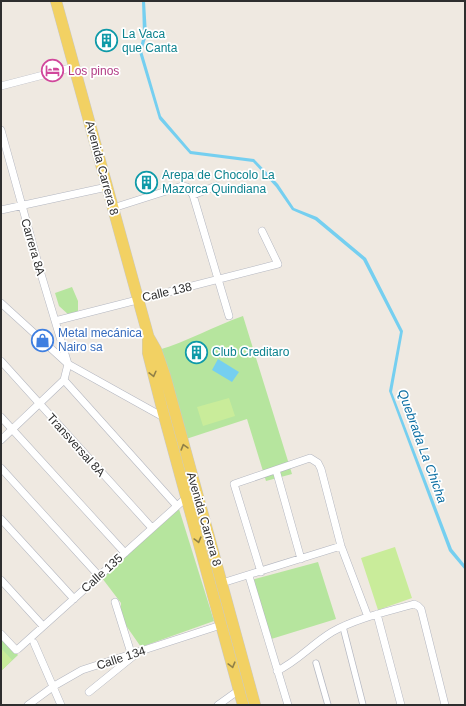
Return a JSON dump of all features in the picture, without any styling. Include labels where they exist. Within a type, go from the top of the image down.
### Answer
[{"type":"main road","name":"Avenida Carrera 8","points":[[56,1],[108,187],[137,298],[148,335],[156,350],[165,376],[255,705]]},
{"type":"main road","name":"Avenida Carrera 8","points":[[148,335],[148,353],[243,705]]},
{"type":"street","points":[[1,86],[74,67]]},
{"type":"street","name":"Carrera 8A","points":[[1,130],[68,364]]},
{"type":"street","points":[[113,208],[182,186],[187,187],[193,195],[229,316]]},
{"type":"street","points":[[193,195],[216,186]]},
{"type":"street","points":[[1,210],[108,187]]},
{"type":"street","name":"Calle 138","points":[[55,321],[137,298],[219,280],[278,264],[262,231]]},
{"type":"street","points":[[1,303],[68,364],[165,418]]},
{"type":"street","name":"Transversal 8A","points":[[1,361],[152,528]]},
{"type":"street","points":[[1,440],[38,403],[64,380],[68,364]]},
{"type":"street","points":[[64,380],[177,506]]},
{"type":"street","points":[[1,418],[125,553]]},
{"type":"street","points":[[261,572],[234,484],[310,458],[318,463],[321,469],[341,546],[368,617]]},
{"type":"street","points":[[1,468],[99,576]]},
{"type":"street","points":[[276,470],[301,559]]},
{"type":"street","name":"Calle 135","points":[[1,634],[16,650],[18,649],[187,497]]},
{"type":"street","points":[[1,519],[74,599]]},
{"type":"street","points":[[222,583],[249,576],[341,546]]},
{"type":"street","points":[[249,576],[288,705]]},
{"type":"street","points":[[1,580],[44,626]]},
{"type":"street","points":[[115,602],[131,653]]},
{"type":"street","points":[[277,671],[301,657],[314,644],[343,627],[377,614],[414,604],[421,610],[445,705]]},
{"type":"street","points":[[377,614],[402,705]]},
{"type":"street","name":"Calle 134","points":[[28,705],[54,686],[82,670],[221,625]]},
{"type":"street","points":[[343,627],[363,705]]},
{"type":"street","points":[[34,643],[61,705]]},
{"type":"street","points":[[89,692],[140,651]]},
{"type":"street","points":[[316,663],[328,705]]},
{"type":"street","points":[[218,705],[239,690]]},
{"type":"green space","points":[[72,287],[78,301],[78,314],[70,316],[59,306],[55,293]]},
{"type":"green space","points":[[243,316],[292,474],[266,481],[247,419],[183,440],[158,350],[179,343]]},
{"type":"green space","points":[[229,398],[235,416],[203,426],[197,407]]},
{"type":"green space","points":[[179,509],[214,621],[141,647],[120,617],[121,603],[102,578]]},
{"type":"green space","points":[[395,547],[412,598],[378,610],[361,558]]},
{"type":"green space","points":[[318,562],[336,619],[268,640],[251,580]]},
{"type":"green space","points":[[1,636],[18,655],[1,671]]},
{"type":"green space","points":[[1,648],[12,660],[1,671]]},
{"type":"water","points":[[142,1],[145,1],[147,35],[142,51],[161,116],[191,151],[254,159],[278,184],[294,208],[317,217],[366,258],[403,331],[392,392],[452,549],[465,565],[465,570],[449,551],[389,391],[400,332],[363,260],[315,220],[292,210],[276,187],[253,162],[190,154],[159,119],[139,52],[143,35]]},
{"type":"water","points":[[218,359],[239,372],[232,382],[212,370]]},
{"type":"place","name":"La Vaca que Canta","points":[[107,41]]},
{"type":"place","name":"Los pinos","points":[[52,71]]},
{"type":"place","name":"Arepa de Chocolo La Mazorca Quindiana","points":[[147,182]]},
{"type":"place","name":"Metal mecánica Nairo sa","points":[[43,340]]},
{"type":"place","name":"Club Creditaro","points":[[196,352]]},
{"type":"water label","name":"Quebrada La Chicha","points":[[423,446]]}]
